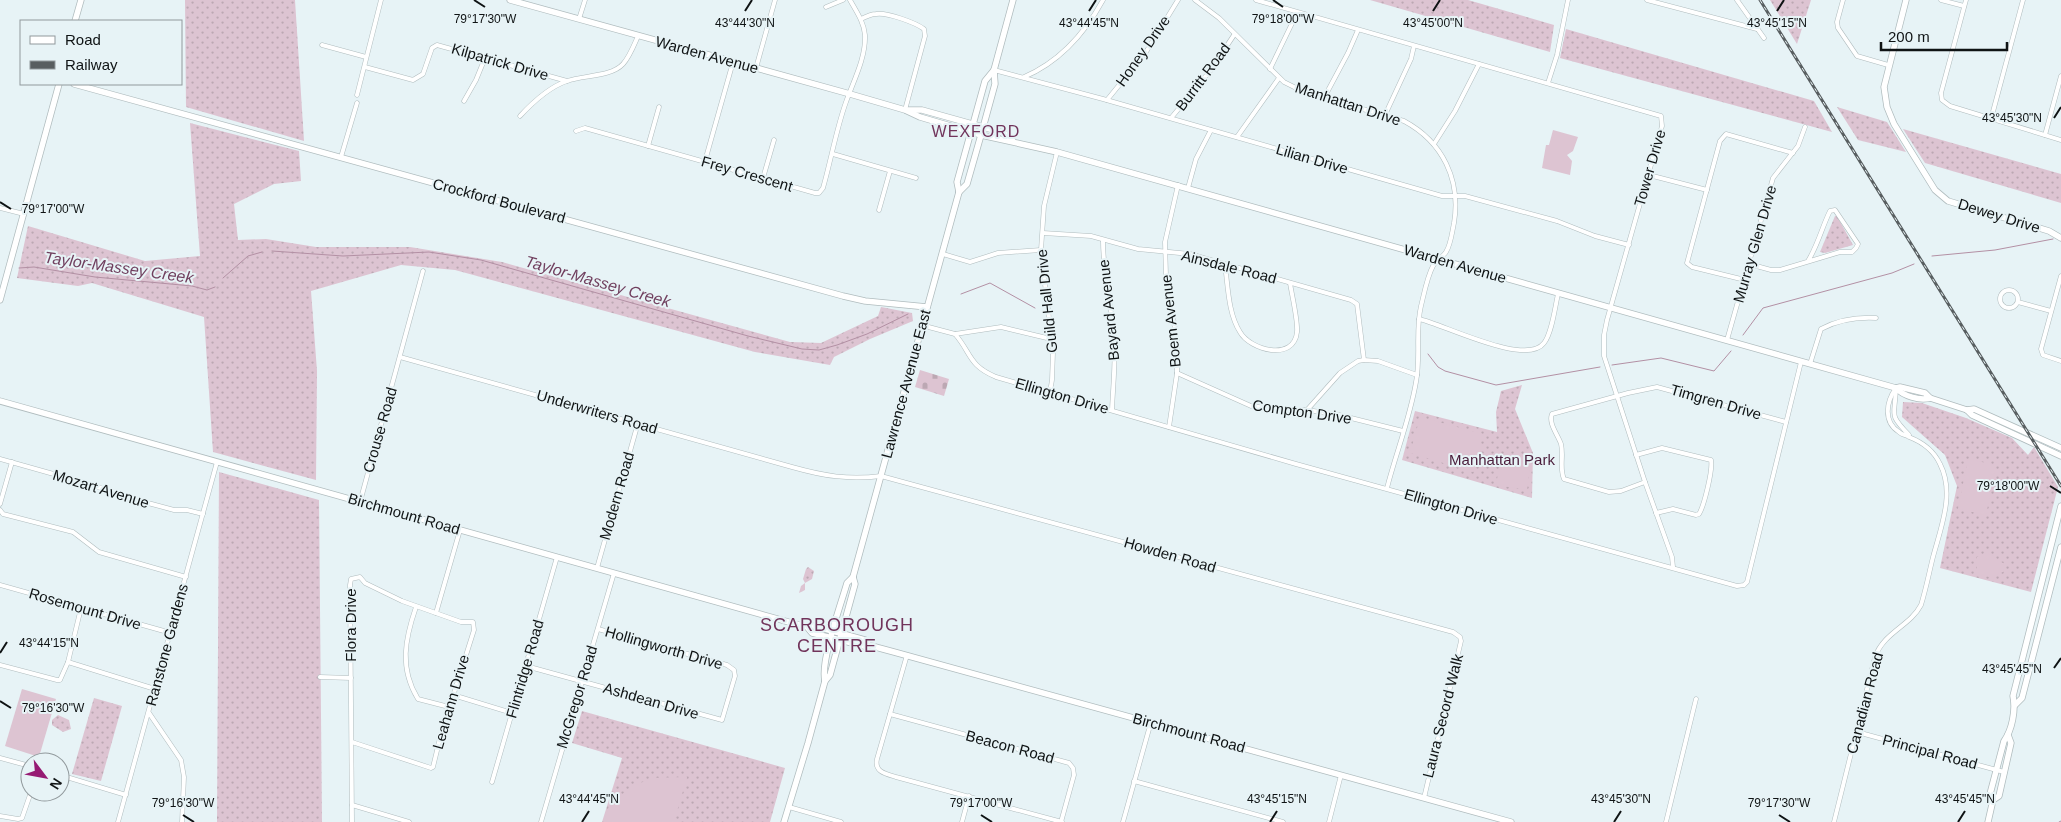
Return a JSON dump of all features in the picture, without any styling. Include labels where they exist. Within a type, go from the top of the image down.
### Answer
[{"type":"main road","points":[[75,20],[81,0]]},
{"type":"main road","name":"Warden Avenue","points":[[510,0],[850,94],[905,110],[920,118],[1001,141],[1013,141],[1057,152],[1801,362],[1896,388],[1900,387],[1926,393],[1930,398],[1967,410],[1972,415],[2061,456]]},
{"type":"main road","name":"Lawrence Avenue East","points":[[959,192],[967,184],[981,135],[995,84],[994,70],[1013,0]]},
{"type":"main road","name":"Dewey Drive","points":[[1906,0],[1884,87],[1886,107],[1894,124],[1935,190],[1948,201],[2049,231],[2061,238]]},
{"type":"main road","name":"Lawrence Avenue East","points":[[784,822],[825,681],[830,675],[842,633],[854,584],[853,576],[921,325],[943,254],[959,192],[957,182],[973,124],[986,81],[994,70]]},
{"type":"main road","points":[[0,300],[59,85]]},
{"type":"main road","name":"Crockford Boulevard","points":[[78,85],[843,296],[866,301],[927,307]]},
{"type":"main road","name":"Warden Avenue","points":[[905,110],[922,110],[973,124],[1004,133],[1013,141]]},
{"type":"main road","name":"Birchmount Road","points":[[0,402],[807,627],[814,626],[842,633],[865,640],[868,645]]},
{"type":"main road","name":"Warden Avenue","points":[[1967,410],[1974,408],[2061,448]]},
{"type":"main road","points":[[1988,822],[1993,800],[1990,794],[2004,741],[2008,735],[2015,705],[2013,696],[2061,506]]},
{"type":"main road","points":[[2015,705],[2022,698],[2039,626],[2061,547]]},
{"type":"main road","name":"Lawrence Avenue East","points":[[825,681],[822,673],[847,583],[853,576]]},
{"type":"main road","points":[[2032,624],[2039,626]]},
{"type":"main road","name":"Birchmount Road","points":[[807,627],[812,633],[907,655],[1511,822]]},
{"type":"main road","points":[[1993,800],[1999,796],[2011,743],[2008,735]]},
{"type":"street","points":[[357,95],[381,0]]},
{"type":"street","points":[[579,19],[585,0]]},
{"type":"street","points":[[756,68],[775,0]]},
{"type":"street","points":[[826,7],[843,0]]},
{"type":"street","points":[[850,0],[861,19],[876,14],[888,15],[920,25],[924,29],[925,36],[905,110]]},
{"type":"street","points":[[1024,77],[1046,66],[1068,48],[1097,11],[1102,0]]},
{"type":"street","name":"Honey Drive","points":[[1107,100],[1146,52],[1178,0]]},
{"type":"street","name":"Manhattan Drive","points":[[1195,0],[1219,18],[1279,78],[1298,89],[1385,114],[1410,124],[1434,144],[1448,165],[1454,181],[1456,212],[1445,253],[1433,266],[1419,319],[1417,375],[1387,488]]},
{"type":"street","name":"Tower Drive","points":[[1256,0],[1661,116],[1663,123],[1604,335],[1604,356],[1616,397],[1672,557],[1673,567]]},
{"type":"street","points":[[1548,83],[1557,55],[1568,0]]},
{"type":"street","points":[[1647,0],[1757,30]]},
{"type":"street","points":[[1737,0],[1764,38]]},
{"type":"street","points":[[1843,0],[1837,22],[1838,28],[1856,56],[1888,66]]},
{"type":"street","points":[[1942,0],[1964,6]]},
{"type":"street","points":[[1966,0],[1942,93],[1942,100],[1950,106],[2061,140]]},
{"type":"street","points":[[1991,119],[2023,0]]},
{"type":"street","points":[[1270,69],[1297,12]]},
{"type":"street","name":"Frey Crescent","points":[[576,131],[585,128],[819,193],[823,188],[864,44],[861,19]]},
{"type":"street","points":[[1324,98],[1358,30]]},
{"type":"street","name":"Burritt Road","points":[[1171,118],[1210,71],[1234,35]]},
{"type":"street","points":[[520,116],[538,98],[567,81],[610,71],[622,65],[629,56],[638,36]]},
{"type":"street","points":[[322,45],[366,57]]},
{"type":"street","name":"Kilpatrick Drive","points":[[365,67],[413,80],[423,74],[432,48],[437,45],[567,81]]},
{"type":"street","points":[[1385,114],[1411,59],[1414,46]]},
{"type":"street","points":[[464,101],[476,80],[485,58]]},
{"type":"street","points":[[704,161],[733,62]]},
{"type":"street","points":[[1434,144],[1455,111],[1479,64]]},
{"type":"street","name":"Lilian Drive","points":[[994,70],[1107,100],[1442,196],[1465,196],[1558,221],[1595,236],[1629,245]]},
{"type":"street","points":[[2045,135],[2061,76]]},
{"type":"street","points":[[1237,137],[1279,78]]},
{"type":"street","points":[[341,157],[357,103]]},
{"type":"street","points":[[648,146],[659,107]]},
{"type":"street","name":"Murray Glen Drive","points":[[1727,340],[1773,178],[1798,146],[1805,127]]},
{"type":"street","points":[[1188,188],[1196,159],[1211,130]]},
{"type":"street","points":[[1745,280],[1692,267],[1688,263],[1720,141],[1726,134],[1793,153]]},
{"type":"street","points":[[763,178],[774,140]]},
{"type":"street","name":"Guild Hall Drive","points":[[1050,392],[1053,368],[1041,250],[1044,206],[1057,152]]},
{"type":"street","points":[[833,154],[916,178]]},
{"type":"street","points":[[879,210],[890,171]]},
{"type":"street","points":[[1649,175],[1707,190]]},
{"type":"street","name":"Boem Avenue","points":[[1169,427],[1177,373],[1177,341],[1166,275],[1165,252],[1166,232],[1178,186]]},
{"type":"street","points":[[0,208],[24,214]]},
{"type":"street","points":[[1749,264],[1771,270],[1780,270],[1840,252],[1852,252],[1857,247],[1856,241],[1835,210],[1828,213],[1824,228],[1808,261]]},
{"type":"street","name":"Ainsdale Road","points":[[1043,233],[1091,236],[1138,249],[1190,254],[1355,302],[1364,360]]},
{"type":"street","name":"Bayard Avenue","points":[[1103,240],[1103,263],[1114,334],[1115,364],[1112,410]]},
{"type":"street","points":[[943,254],[970,262],[998,253],[1041,250]]},
{"type":"street","points":[[1225,265],[1232,310],[1238,329],[1247,340],[1268,350],[1285,348],[1292,343],[1297,334],[1290,283]]},
{"type":"street","points":[[400,358],[423,271]]},
{"type":"street","points":[[2061,276],[2041,348],[2044,355],[2061,361]]},
{"type":"street","points":[[2012,290],[2017,294],[2018,302],[2015,307],[2009,309],[2001,304],[2000,298],[2004,292],[2012,290]]},
{"type":"street","points":[[1419,319],[1444,326],[1464,336],[1512,350],[1532,350],[1543,345],[1547,339],[1558,294]]},
{"type":"street","points":[[2018,302],[2051,311]]},
{"type":"street","points":[[1810,364],[1821,329],[1830,324],[1861,317],[1876,318]]},
{"type":"street","points":[[921,325],[955,334],[1001,327],[1051,339]]},
{"type":"street","name":"Ellington Drive","points":[[955,334],[973,363],[986,373],[1169,427],[1737,586],[1744,585],[1747,582],[1801,362]]},
{"type":"street","name":"Underwriters Road","points":[[400,358],[638,423],[674,436],[830,477],[864,478],[881,476]]},
{"type":"street","name":"Crouse Road","points":[[360,502],[400,358]]},
{"type":"street","points":[[1307,410],[1344,369],[1364,360],[1378,361],[1417,375]]},
{"type":"street","name":"Compton Drive","points":[[1177,373],[1251,406],[1282,410],[1307,410],[1352,418],[1403,431]]},
{"type":"street","name":"Timgren Drive","points":[[1645,482],[1621,491],[1606,492],[1564,479],[1562,473],[1563,453],[1551,420],[1552,414],[1639,390],[1663,388],[1786,422]]},
{"type":"street","name":"Canadian Road","points":[[1834,822],[1879,649],[1888,636],[1914,616],[1921,605],[1945,511],[1946,482],[1940,463],[1929,448],[1911,437],[1900,433],[1889,420],[1888,406],[1891,395],[1896,388]]},
{"type":"street","name":"Modern Road","points":[[597,568],[638,423]]},
{"type":"street","points":[[1636,455],[1662,448],[1711,460],[1711,469],[1699,514],[1696,515],[1673,509],[1656,513]]},
{"type":"street","name":"Mozart Avenue","points":[[0,459],[168,509],[187,510],[203,514]]},
{"type":"street","points":[[0,504],[12,462]]},
{"type":"street","name":"Ranstone Gardens","points":[[182,822],[184,777],[181,760],[149,713],[217,462]]},
{"type":"street","name":"Howden Road","points":[[881,476],[1458,635]]},
{"type":"street","points":[[0,510],[4,514],[73,532],[99,552],[186,577]]},
{"type":"street","points":[[436,613],[460,530]]},
{"type":"street","name":"Flintridge Road","points":[[492,782],[557,557]]},
{"type":"street","name":"McGregor Road","points":[[541,822],[614,573]]},
{"type":"street","name":"Flora Drive","points":[[352,822],[351,579],[360,577],[365,583],[385,594],[436,613]]},
{"type":"street","name":"Rosemount Drive","points":[[0,585],[171,633]]},
{"type":"street","points":[[416,607],[406,637],[406,667],[410,686],[418,699],[449,708]]},
{"type":"street","points":[[0,665],[57,680],[62,678],[68,662],[81,608]]},
{"type":"street","name":"Leahann Drive","points":[[352,742],[431,768],[435,764],[449,708],[475,624],[470,621],[461,622],[436,613]]},
{"type":"street","name":"Hollingworth Drive","points":[[598,629],[727,665],[734,670],[735,676],[724,717],[720,720]]},
{"type":"street","name":"Laura Secord Walk","points":[[1424,798],[1460,646],[1461,639],[1458,635]]},
{"type":"street","points":[[907,655],[876,763],[879,770],[883,773],[1062,822]]},
{"type":"street","points":[[68,662],[156,689]]},
{"type":"street","name":"Ashdean Drive","points":[[526,666],[720,720]]},
{"type":"street","points":[[320,677],[351,678]]},
{"type":"street","points":[[453,695],[512,713]]},
{"type":"street","points":[[1666,822],[1696,699]]},
{"type":"street","points":[[118,822],[149,713]]},
{"type":"street","name":"Beacon Road","points":[[890,714],[1069,763],[1073,768],[1074,775],[1062,822]]},
{"type":"street","points":[[1123,822],[1151,722]]},
{"type":"street","name":"Principal Road","points":[[1856,732],[2004,772]]},
{"type":"street","points":[[0,758],[20,763]]},
{"type":"street","points":[[1328,822],[1341,775]]},
{"type":"street","points":[[70,778],[126,795]]},
{"type":"street","points":[[1134,781],[1283,822]]},
{"type":"street","points":[[962,822],[969,796]]},
{"type":"street","points":[[0,816],[18,820],[22,818],[28,802]]},
{"type":"street","points":[[352,806],[409,822]]},
{"type":"street","points":[[789,807],[841,822]]},
{"type":"green space","points":[[185,0],[295,0],[304,141],[186,107]]},
{"type":"green space","points":[[1370,0],[1468,0],[1554,25],[1550,52]]},
{"type":"green space","points":[[1770,0],[1811,0],[1797,44]]},
{"type":"green space","points":[[1566,29],[1814,101],[1832,132],[1560,58]]},
{"type":"green space","points":[[1837,107],[1887,122],[1906,152],[1858,140]]},
{"type":"green space","points":[[190,123],[299,151],[301,181],[274,184],[234,204],[238,240],[266,239],[316,247],[410,247],[502,262],[790,342],[821,343],[878,316],[881,307],[912,313],[913,321],[834,357],[830,365],[755,352],[455,270],[401,265],[311,291],[317,371],[316,480],[213,452],[204,317],[92,283],[78,286],[17,278],[28,226],[145,261],[200,256]]},
{"type":"green space","points":[[1903,129],[2061,174],[2061,203],[1925,163]]},
{"type":"green space","points":[[1553,130],[1578,137],[1573,151],[1567,155],[1572,161],[1570,175],[1542,168],[1546,145],[1549,145]]},
{"type":"green space","points":[[1835,216],[1837,216],[1853,245],[1825,253],[1820,252]]},
{"type":"green space","points":[[920,370],[949,379],[944,396],[915,387]]},
{"type":"green space","name":"Manhattan Park","points":[[1522,385],[1515,409],[1533,453],[1532,498],[1402,460],[1415,411],[1497,432],[1496,412],[1501,391]]},
{"type":"green space","points":[[1903,402],[1922,403],[1966,418],[2012,438],[2028,455],[2034,447],[2058,487],[2031,592],[1940,568],[1957,486],[1945,455],[1902,417]]},
{"type":"green space","points":[[1420,417],[1483,434],[1473,472],[1410,453]]},
{"type":"green space","points":[[1520,456],[1531,462],[1527,490],[1496,485],[1498,473],[1504,462]]},
{"type":"green space","points":[[1968,459],[1996,465],[1986,515],[1958,509]]},
{"type":"green space","points":[[219,472],[319,500],[322,822],[217,822]]},
{"type":"green space","points":[[1985,553],[2005,564],[2003,572],[1990,577],[1977,574],[1977,557]]},
{"type":"green space","points":[[808,567],[814,571],[812,579],[805,583],[803,579]]},
{"type":"green space","points":[[805,583],[805,590],[799,593],[801,586]]},
{"type":"green space","points":[[22,689],[56,699],[40,752],[24,752],[5,746]]},
{"type":"green space","points":[[94,698],[122,706],[101,781],[72,774]]},
{"type":"green space","points":[[582,711],[785,768],[770,822],[602,822],[622,758],[572,743]]},
{"type":"green space","points":[[58,715],[69,720],[71,729],[63,732],[52,725],[52,720]]},
{"type":"green space","points":[[687,777],[674,822],[604,822],[610,803],[632,787],[651,778]]},
{"type":"waterway","name":"Taylor-Massey Creek","points":[[1932,256],[1995,250],[2053,239]]},
{"type":"waterway","name":"Taylor-Massey Creek","points":[[272,251],[343,256],[429,252],[481,260],[748,336],[802,349],[819,350],[837,345],[867,334],[908,314]]},
{"type":"waterway","name":"Taylor-Massey Creek","points":[[223,278],[248,256],[262,252]]},
{"type":"waterway","name":"Taylor-Massey Creek","points":[[1743,335],[1763,308],[1892,273],[1914,264]]},
{"type":"waterway","name":"Taylor-Massey Creek","points":[[19,268],[34,267],[95,277],[192,286],[207,290],[215,287]]},
{"type":"waterway","name":"Taylor-Massey Creek","points":[[961,294],[990,283],[1035,308]]},
{"type":"waterway","name":"Taylor-Massey Creek","points":[[1612,365],[1661,358],[1714,371],[1731,351]]},
{"type":"waterway","name":"Taylor-Massey Creek","points":[[1428,354],[1438,367],[1445,371],[1496,385],[1600,367]]},
{"type":"railway","points":[[1760,0],[2061,486]]},
{"type":"district","name":"WEXFORD","points":[[976,131]]},
{"type":"district","name":"SCARBOROUGH CENTRE","points":[[837,635]]}]
